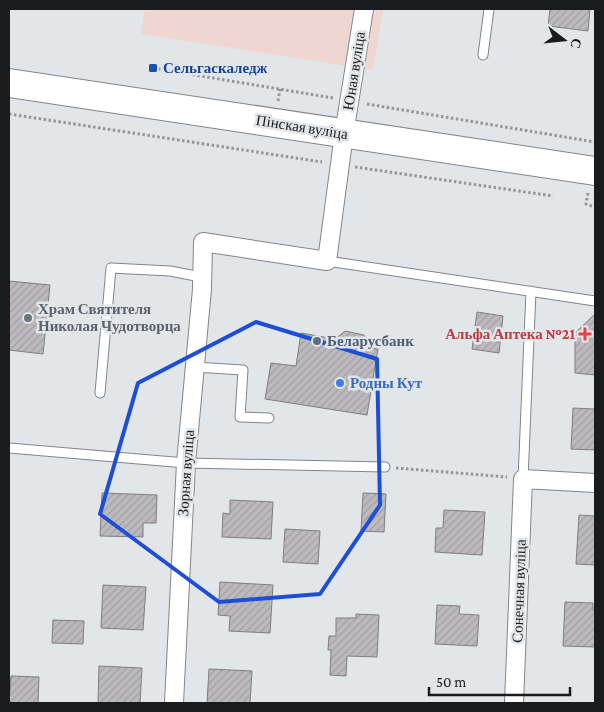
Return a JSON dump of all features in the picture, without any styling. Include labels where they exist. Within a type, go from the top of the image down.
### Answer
[{"type":"main road","name":"Пінская вуліца","points":[[9,83],[595,171]]},
{"type":"street","name":"Юная вуліца","points":[[327,261],[344,134],[364,9]]},
{"type":"street","name":"Зорная вуліца","points":[[174,703],[186,463],[202,289],[203,242],[327,261]]},
{"type":"street","points":[[523,479],[595,483]]},
{"type":"street","name":"Сонечная вуліца","points":[[514,703],[523,479]]},
{"type":"lane","points":[[483,55],[490,9]]},
{"type":"lane","points":[[327,261],[595,301]]},
{"type":"lane","points":[[100,393],[111,268],[170,271],[201,276]]},
{"type":"lane","points":[[523,479],[531,291]]},
{"type":"lane","points":[[194,367],[243,370],[240,417],[269,418]]},
{"type":"lane","points":[[9,448],[186,463],[385,467]]},
{"type":"path","points":[[153,68],[595,142]]},
{"type":"path","points":[[9,114],[553,196]]},
{"type":"path","points":[[586,204],[595,207]]},
{"type":"path","points":[[385,467],[523,479]]},
{"type":"highlighted area","points":[[256,322],[377,359],[380,505],[320,594],[219,602],[100,514],[138,383]]},
{"type":"shaded area","points":[[145,9],[383,9],[373,70],[141,34]]},
{"type":"building","points":[[550,9],[590,9],[588,31],[548,26]]},
{"type":"building","name":"Храм Святителя Николая Чудотворца","points":[[9,281],[50,285],[43,354],[9,350]]},
{"type":"building","points":[[477,312],[503,316],[499,353],[472,349]]},
{"type":"building","points":[[595,314],[595,375],[575,373],[575,333]]},
{"type":"building","points":[[345,331],[364,335],[370,348],[378,349],[367,415],[265,399],[271,363],[296,366],[301,333],[335,339]]},
{"type":"building","points":[[573,408],[595,409],[595,450],[571,449]]},
{"type":"building","points":[[102,493],[157,495],[156,523],[143,523],[143,537],[100,536]]},
{"type":"building","points":[[363,493],[386,494],[384,532],[361,531]]},
{"type":"building","points":[[230,500],[273,502],[271,539],[222,537],[223,513],[230,514]]},
{"type":"building","points":[[444,510],[485,512],[482,555],[435,552],[436,528],[443,528]]},
{"type":"building","points":[[579,515],[595,516],[595,565],[576,564]]},
{"type":"building","points":[[285,529],[320,531],[318,564],[283,562]]},
{"type":"building","points":[[220,582],[273,585],[270,633],[229,631],[230,616],[218,615]]},
{"type":"building","points":[[103,585],[146,587],[143,630],[101,628]]},
{"type":"building","points":[[565,602],[593,603],[593,610],[595,610],[595,647],[563,646]]},
{"type":"building","points":[[437,605],[460,606],[459,614],[479,615],[477,646],[435,644]]},
{"type":"building","points":[[356,614],[379,615],[377,657],[347,656],[346,676],[330,675],[331,650],[328,650],[329,636],[336,636],[336,618],[356,618]]},
{"type":"building","points":[[53,620],[84,621],[83,644],[52,643]]},
{"type":"building","points":[[99,666],[142,668],[140,703],[98,703]]},
{"type":"building","points":[[209,669],[252,671],[250,703],[207,703]]},
{"type":"building","points":[[11,676],[39,677],[38,703],[9,703]]},
{"type":"place","name":"Сельгаскаледж","points":[[153,68]]},
{"type":"place","name":"Храм Святителя Николая Чудотворца","points":[[28,318]]},
{"type":"place","name":"Альфа Аптека №21","points":[[585,334]]},
{"type":"place","name":"Беларусбанк","points":[[317,341]]},
{"type":"place","name":"Родны Кут","points":[[340,383]]}]
